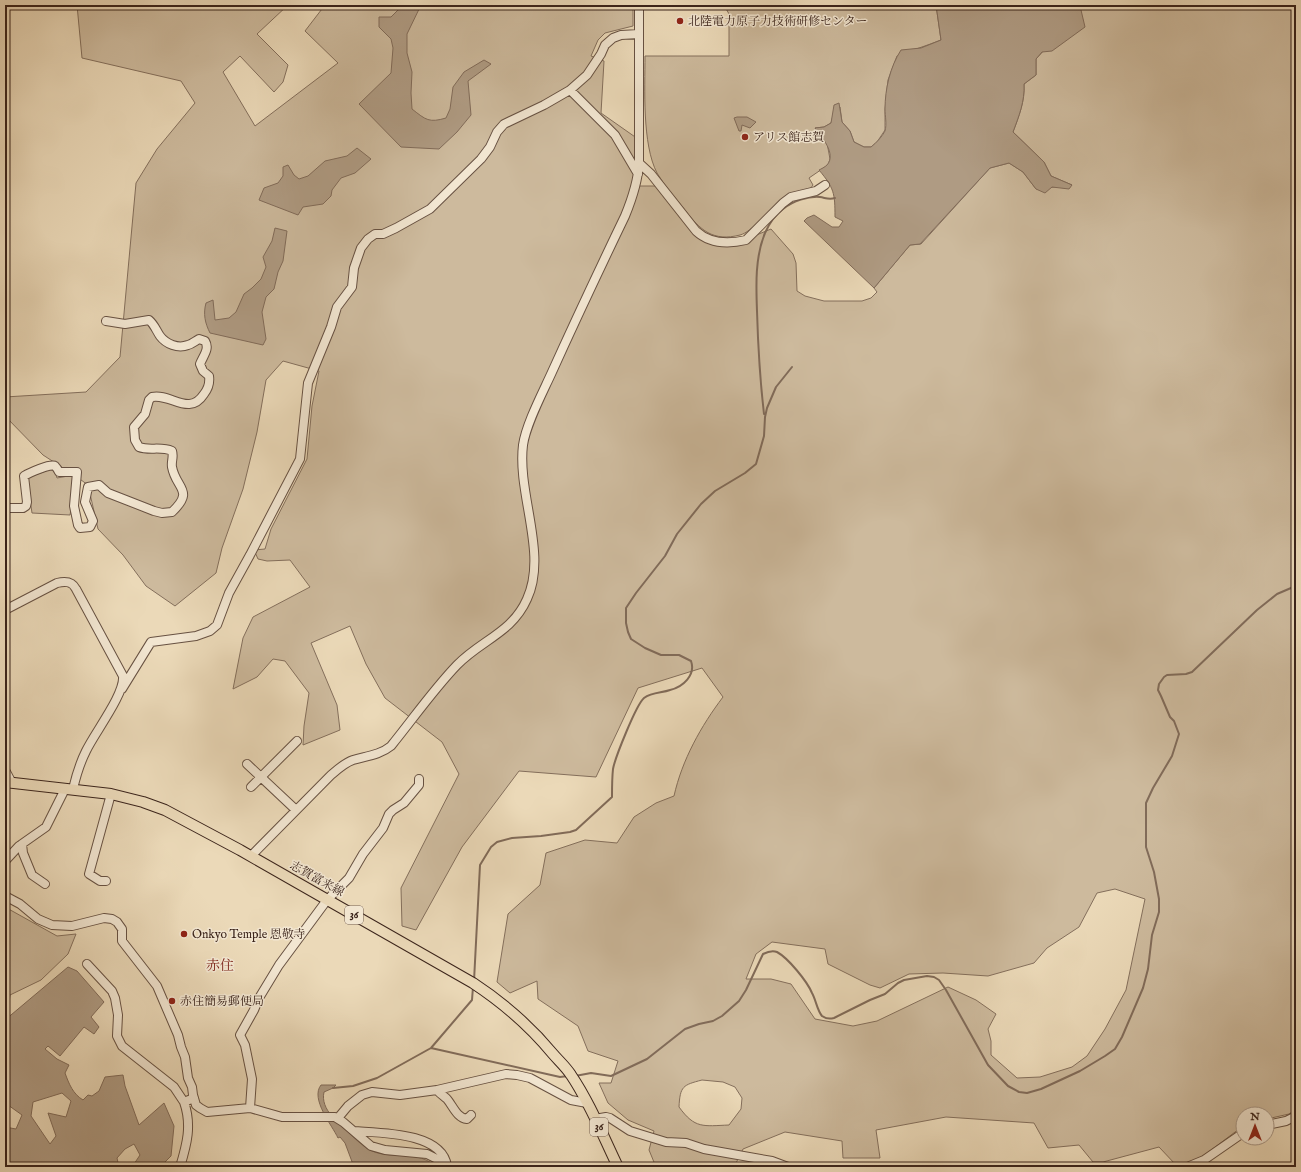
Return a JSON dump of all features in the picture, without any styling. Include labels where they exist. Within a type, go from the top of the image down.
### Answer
[{"type":"main road","name":"志賀富来線","points":[[8,783],[111,794],[143,802],[165,810],[251,856],[468,980],[496,998],[518,1017],[535,1033],[559,1060],[579,1087],[618,1167]]},
{"type":"street","points":[[251,856],[330,776],[343,765],[353,760],[378,754],[391,746],[427,699],[456,666],[470,653],[501,632],[515,619],[524,605],[531,589],[535,568],[534,550],[522,477],[525,433],[577,317],[625,216],[638,175],[639,5]]},
{"type":"street","points":[[5,861],[22,844],[46,827],[69,789],[87,749],[151,642],[196,636],[210,631],[217,625],[229,593],[300,459],[308,383],[331,327],[337,307],[352,287],[354,268],[361,248],[368,239],[375,234],[383,234],[430,209],[481,159],[490,147],[497,132],[504,124],[544,105],[570,90],[587,75],[601,54],[605,45],[612,38],[621,35],[639,34]]},
{"type":"street","points":[[570,90],[615,135],[638,175]]},
{"type":"street","points":[[639,163],[651,174],[696,231],[702,236],[718,242],[739,242],[746,240],[791,197],[816,191],[825,185]]},
{"type":"street","points":[[5,508],[23,508],[26,506],[27,502],[24,476],[53,465],[59,472],[77,472],[74,506],[80,528],[90,527],[93,521],[85,502],[88,487],[92,485],[99,485],[108,493],[162,513],[172,512],[182,500],[184,493],[172,466],[174,456],[172,451],[167,449],[144,449],[139,447],[135,440],[134,427],[146,414],[149,400],[152,397],[161,396],[177,403],[189,405],[201,399],[208,389],[210,380],[209,376],[200,364],[207,351],[208,344],[199,339],[189,345],[171,345],[161,337],[153,323],[149,320],[125,324],[106,321]]},
{"type":"street","points":[[6,610],[58,583],[66,582],[74,585],[123,676],[122,689]]},
{"type":"street","points":[[251,787],[297,741]]},
{"type":"street","points":[[247,764],[296,810]]},
{"type":"street","points":[[5,770],[8,783]]},
{"type":"street","points":[[250,1108],[252,1079],[245,1045],[240,1035],[259,998],[279,965],[327,900],[349,878],[363,854],[383,828],[392,810],[404,803],[419,785],[419,778]]},
{"type":"street","points":[[106,881],[100,881],[89,874],[111,794]]},
{"type":"street","points":[[22,844],[32,875],[45,884]]},
{"type":"street","points":[[5,896],[20,904],[38,919],[52,925],[72,926],[104,918],[112,919],[118,922],[122,929],[122,941],[157,986],[172,1020],[185,1057],[188,1078],[192,1087],[196,1105],[207,1112],[250,1108],[282,1117],[336,1118],[371,1146],[385,1150],[427,1154],[438,1159],[447,1167]]},
{"type":"street","points":[[87,964],[112,991],[115,998],[118,1015],[117,1036],[122,1046],[174,1087],[184,1102],[188,1114],[188,1141],[180,1167]]},
{"type":"street","points":[[336,1118],[362,1095],[372,1092],[400,1095],[437,1090],[506,1074],[530,1078],[571,1100],[587,1103]]},
{"type":"street","points":[[437,1090],[448,1100],[457,1113],[462,1117],[467,1118],[471,1115]]},
{"type":"street","points":[[184,1102],[194,1098]]},
{"type":"street","points":[[1275,1123],[1286,1121],[1296,1116]]},
{"type":"street","points":[[595,1119],[610,1118],[630,1131],[666,1142],[686,1142],[704,1149],[772,1161],[788,1167]]},
{"type":"street","points":[[354,1131],[399,1134],[430,1144],[436,1147],[443,1156],[447,1167]]},
{"type":"street","points":[[1187,1167],[1206,1164],[1235,1140]]},
{"type":"shaded area","points":[[77,5],[288,5],[257,34],[288,65],[283,82],[274,92],[240,56],[223,72],[255,126],[338,63],[305,31],[325,5],[633,5],[633,26],[605,33],[598,40],[591,56],[604,61],[601,113],[638,139],[637,186],[657,186],[700,239],[708,243],[737,243],[771,229],[793,254],[796,263],[797,291],[805,296],[824,301],[862,301],[871,298],[877,292],[874,288],[910,245],[921,244],[990,168],[1009,163],[1023,172],[1036,189],[1072,185],[1051,176],[1044,162],[1013,132],[1023,102],[1024,84],[1036,75],[1036,59],[1085,5],[1296,5],[1296,1109],[1289,1114],[1275,1117],[1275,1106],[1235,1106],[1235,1132],[1202,1157],[1202,1167],[1174,1167],[1176,1165],[1159,1147],[1103,1162],[1093,1162],[1079,1145],[1048,1148],[1034,1123],[946,1117],[876,1130],[880,1158],[843,1158],[842,1141],[785,1132],[743,1149],[734,1167],[656,1167],[649,1150],[654,1131],[628,1120],[608,1103],[599,1083],[611,1083],[618,1061],[588,1051],[578,1026],[538,999],[537,981],[510,993],[497,982],[508,914],[540,885],[546,853],[585,840],[617,843],[634,817],[656,803],[674,796],[682,769],[693,744],[723,697],[702,668],[638,688],[596,777],[519,771],[462,847],[416,930],[402,926],[401,888],[459,774],[442,742],[385,698],[366,664],[350,626],[311,643],[337,705],[340,730],[303,745],[309,693],[285,661],[273,659],[257,677],[233,689],[243,638],[253,617],[310,587],[290,560],[267,561],[258,559],[254,550],[265,549],[271,529],[307,459],[312,406],[319,371],[283,361],[266,380],[257,432],[243,489],[222,548],[216,573],[175,606],[146,586],[123,555],[98,529],[88,485],[77,477],[70,515],[32,513],[27,478],[54,468],[57,478],[74,475],[43,455],[5,416],[5,397],[86,392],[120,357],[136,183],[157,149],[195,103],[181,81],[82,58]],"holes":[[[1115,889],[1145,899],[1126,990],[1105,1029],[1087,1056],[1072,1067],[1040,1077],[1017,1078],[991,1055],[991,1041],[988,1029],[996,1014],[976,1000],[948,987],[877,1021],[853,1026],[815,1019],[791,984],[771,979],[746,979],[756,954],[772,942],[825,949],[828,964],[870,985],[880,988],[909,974],[943,973],[988,976],[1034,963],[1047,948],[1079,927],[1097,893]],[[702,1080],[723,1082],[735,1087],[742,1098],[741,1109],[729,1125],[700,1125],[690,1119],[679,1107],[680,1095],[687,1085]]]},
{"type":"shaded area","points":[[406,5],[421,5],[407,34],[407,53],[412,72],[412,109],[421,116],[428,120],[446,118],[450,109],[453,87],[464,72],[484,60],[491,64],[468,81],[471,115],[457,132],[439,149],[401,147],[359,104],[391,73],[393,48],[391,39],[379,27],[379,17],[391,17]]},
{"type":"shaded area","points":[[724,5],[936,5],[941,40],[897,56],[888,80],[885,109],[885,130],[877,142],[871,147],[864,147],[854,142],[850,131],[842,122],[840,107],[833,116],[831,123],[824,127],[815,128],[827,143],[830,159],[828,165],[809,178],[813,185],[810,189],[782,200],[750,230],[740,235],[730,237],[722,237],[708,233],[702,229],[657,173],[652,161],[649,147],[645,116],[645,56],[729,56],[729,14]]},
{"type":"shaded area","points":[[936,5],[1085,5],[1081,10],[1085,27],[1052,51],[1042,52],[1036,59],[1036,75],[1024,84],[1023,102],[1013,132],[1044,162],[1051,176],[1072,185],[1069,189],[1052,187],[1045,193],[1036,189],[1023,172],[1009,163],[990,168],[920,244],[910,245],[874,288],[804,221],[814,215],[832,227],[839,227],[843,221],[835,217],[833,191],[819,170],[827,165],[830,161],[830,156],[827,145],[815,128],[824,127],[831,123],[834,105],[839,103],[842,122],[850,131],[854,142],[864,147],[871,147],[877,142],[885,131],[885,101],[887,86],[891,71],[901,50],[921,48],[941,40]]},
{"type":"shaded area","points":[[747,117],[756,122],[750,128],[742,125],[741,131],[739,131],[734,118]]},
{"type":"shaded area","points":[[357,148],[371,159],[355,173],[341,178],[332,190],[331,196],[323,204],[303,207],[298,215],[259,200],[264,188],[278,183],[283,176],[283,167],[288,165],[294,175],[299,179],[308,176],[325,161],[347,156]]},
{"type":"shaded area","points":[[275,228],[287,231],[283,261],[278,272],[274,289],[266,297],[262,312],[266,339],[263,345],[210,333],[205,318],[206,303],[213,300],[215,320],[229,318],[236,312],[244,294],[261,279],[266,267],[263,257],[272,241]]},
{"type":"shaded area","points":[[5,907],[57,936],[76,934],[68,954],[41,980],[10,995],[9,1003],[5,1006]]},
{"type":"shaded area","points":[[68,967],[77,971],[104,1002],[91,1017],[99,1027],[94,1034],[84,1027],[60,1056],[48,1046],[45,1049],[57,1059],[69,1065],[65,1073],[74,1092],[83,1100],[88,1095],[92,1096],[99,1091],[105,1077],[123,1075],[125,1086],[139,1125],[164,1103],[174,1126],[171,1156],[160,1167],[132,1167],[140,1155],[134,1144],[125,1149],[117,1158],[119,1167],[5,1167],[5,1127],[16,1129],[22,1115],[8,1105],[5,1109],[5,1020]],"holes":[[[62,1093],[71,1101],[66,1117],[48,1113],[56,1136],[50,1144],[31,1116],[33,1102]]]},
{"type":"shaded area","points":[[321,1085],[336,1085],[324,1092],[325,1105],[331,1116],[366,1148],[380,1154],[413,1156],[421,1158],[436,1167],[354,1167],[345,1143],[340,1137],[338,1138],[323,1112],[318,1097],[318,1091]]},
{"type":"waterway","points":[[764,414],[759,362],[756,291],[759,252],[762,242],[772,220],[787,206],[811,197],[829,199],[835,198]]},
{"type":"waterway","points":[[474,981],[480,865],[491,847],[497,842],[512,838],[541,836],[576,830],[612,797],[613,769],[626,732],[640,703],[644,698],[650,695],[667,691],[679,686],[690,676],[692,671],[691,661],[679,655],[661,655],[645,648],[631,639],[626,623],[626,608],[665,556],[677,534],[701,504],[715,491],[745,473],[756,464],[764,436],[767,408],[776,387],[792,367]]},
{"type":"waterway","points":[[575,1076],[591,1073],[611,1076],[647,1059],[685,1029],[713,1021],[722,1016],[739,1001],[746,990],[763,954],[771,951],[777,952],[797,970],[810,988],[820,1014],[828,1018],[834,1018],[885,994],[904,980],[927,976],[934,977],[939,980],[946,990],[988,1065],[1008,1086],[1019,1092],[1027,1093],[1041,1089],[1080,1071],[1105,1056],[1115,1049],[1122,1037],[1143,988],[1148,969],[1152,935],[1159,912],[1159,899],[1154,872],[1146,847],[1146,803],[1172,756],[1179,734],[1158,690],[1159,684],[1167,675],[1186,674],[1192,672],[1257,610],[1277,594],[1291,588],[1296,583]]},
{"type":"waterway","points":[[333,1088],[353,1086],[377,1078],[431,1048],[472,1000],[473,987]]},
{"type":"waterway","points":[[431,1048],[560,1077],[568,1076]]},
{"type":"place","name":"北陸電力原子力技術研修センター","points":[[680,21]]},
{"type":"place","name":"アリス館志賀","points":[[745,137]]},
{"type":"place","name":"Onkyo Temple 恩敬寺","points":[[184,934]]},
{"type":"place","name":"赤住簡易郵便局","points":[[172,1001]]},
{"type":"district","name":"赤住","points":[[220,966]]}]
